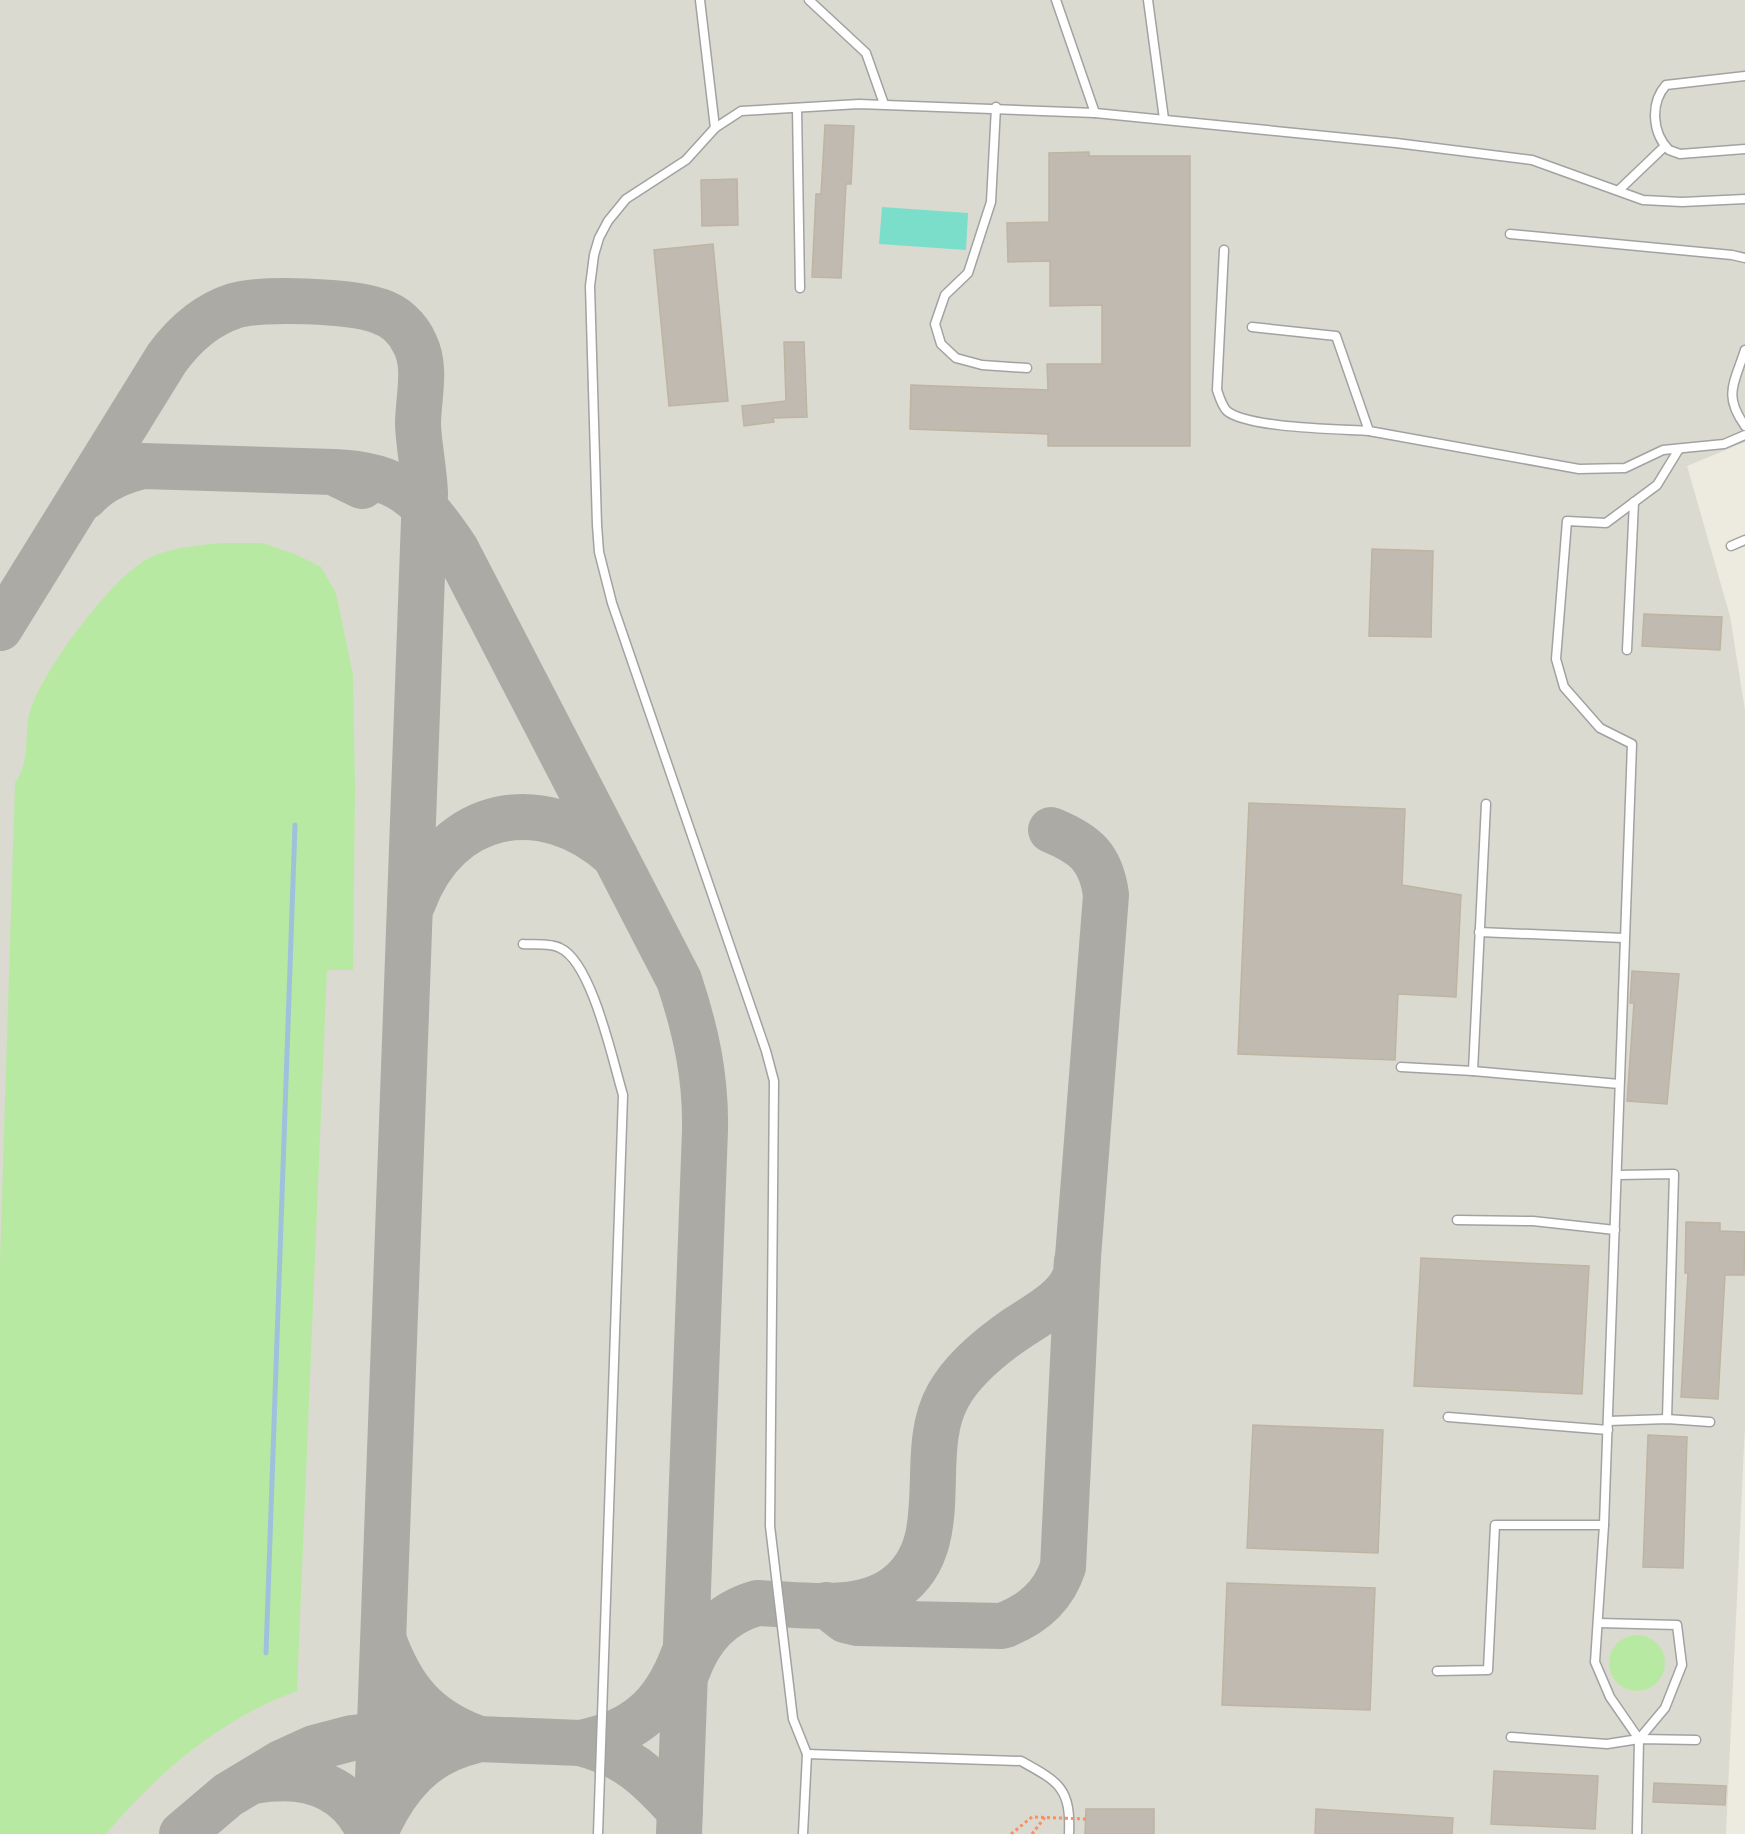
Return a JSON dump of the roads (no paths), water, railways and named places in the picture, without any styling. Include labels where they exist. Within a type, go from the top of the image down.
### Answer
[{"type":"lane","points":[[700,0],[715,129]]},
{"type":"lane","points":[[809,0],[866,53],[884,104]]},
{"type":"lane","points":[[1056,0],[1095,113]]},
{"type":"lane","points":[[1148,0],[1164,119]]},
{"type":"lane","points":[[1745,76],[1666,85],[1660,91],[1653,111],[1665,146],[1680,154],[1745,149]]},
{"type":"lane","points":[[803,1834],[807,1754],[793,1719],[770,1526],[774,1081],[766,1051],[612,603],[602,562],[597,525],[590,286],[599,238],[608,221],[626,199],[686,160],[715,129],[741,111],[884,104],[1095,113],[1396,143],[1533,160],[1643,200],[1682,202],[1745,199]]},
{"type":"lane","points":[[996,107],[992,202],[981,227],[975,257],[968,273],[945,295],[935,324],[941,344],[956,358],[982,365],[1027,368]]},
{"type":"lane","points":[[798,108],[800,288]]},
{"type":"lane","points":[[1619,190],[1665,146]]},
{"type":"lane","points":[[1510,234],[1745,258]]},
{"type":"lane","points":[[1224,250],[1217,390],[1225,409],[1236,416],[1259,422],[1369,431],[1579,469],[1625,468],[1652,454],[1724,444],[1745,435]]},
{"type":"lane","points":[[1252,327],[1336,336],[1369,431]]},
{"type":"lane","points":[[1745,350],[1731,393],[1734,410],[1745,426]]},
{"type":"lane","points":[[1637,1834],[1639,1740],[1610,1697],[1594,1662],[1599,1623],[1604,1525],[1632,744],[1600,728],[1564,687],[1556,659],[1567,521],[1606,523],[1657,485],[1679,449]]},
{"type":"lane","points":[[1627,650],[1634,502]]},
{"type":"lane","points":[[1731,546],[1745,540]]},
{"type":"lane","points":[[1473,1071],[1486,804]]},
{"type":"lane","points":[[1479,932],[1624,938]]},
{"type":"lane","points":[[523,944],[560,948],[578,964],[591,988],[623,1095],[598,1834]]},
{"type":"lane","points":[[1401,1068],[1473,1071],[1619,1084]]},
{"type":"lane","points":[[1617,1175],[1674,1174],[1666,1419]]},
{"type":"lane","points":[[1457,1220],[1533,1221],[1615,1230]]},
{"type":"lane","points":[[1448,1417],[1608,1426],[1666,1419],[1710,1422]]},
{"type":"lane","points":[[1437,1671],[1488,1670],[1495,1525],[1604,1525]]},
{"type":"lane","points":[[1599,1623],[1677,1625],[1682,1665],[1665,1708],[1639,1740]]},
{"type":"lane","points":[[1511,1737],[1607,1743],[1639,1740],[1696,1740]]},
{"type":"lane","points":[[807,1754],[1021,1761],[1052,1778],[1064,1791],[1070,1809],[1069,1834]]},
{"type":"waterway","points":[[266,1653],[295,825]]}]
